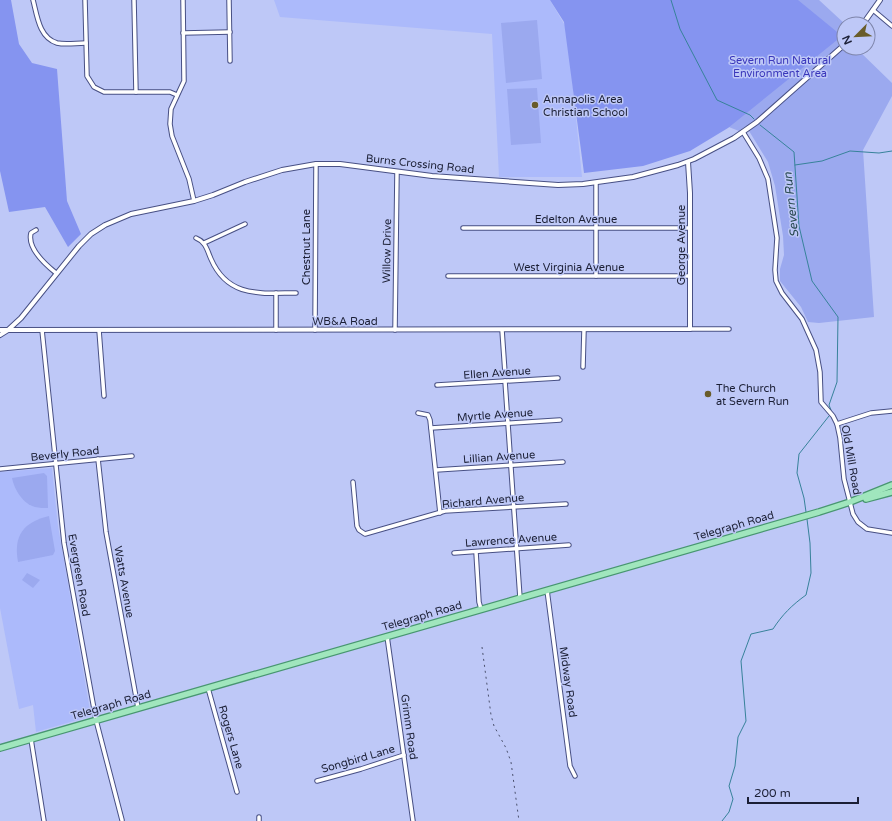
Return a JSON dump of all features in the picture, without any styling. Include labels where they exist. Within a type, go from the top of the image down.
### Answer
[{"type":"main road","name":"Telegraph Road","points":[[850,502],[892,485]]},
{"type":"main road","name":"Telegraph Road","points":[[0,748],[850,502],[892,492]]},
{"type":"street","points":[[33,0],[40,26],[43,33],[47,37],[57,42],[86,43]]},
{"type":"street","points":[[85,0],[87,76],[94,87],[104,92],[170,92],[177,95]]},
{"type":"street","points":[[134,0],[136,92]]},
{"type":"street","points":[[183,0],[184,81],[171,110],[170,117],[171,130],[189,179],[194,201]]},
{"type":"street","points":[[229,0],[230,61]]},
{"type":"street","points":[[868,16],[880,0]]},
{"type":"street","points":[[872,10],[892,26]]},
{"type":"street","points":[[183,34],[230,32]]},
{"type":"street","name":"Burns Crossing Road","points":[[0,335],[8,330],[28,309],[56,273],[85,240],[111,222],[132,214],[194,201],[275,172],[299,166],[316,164],[340,164],[432,176],[558,186],[596,183],[655,172],[688,162],[743,132],[757,122],[836,52]]},
{"type":"street","name":"Old Mill Road","points":[[743,132],[762,164],[770,189],[777,238],[775,270],[777,286],[802,319],[810,336],[818,360],[821,402],[833,416],[837,424],[840,438],[843,474],[855,518],[862,526],[873,531],[892,533]]},
{"type":"street","name":"George Avenue","points":[[688,162],[690,183],[690,329]]},
{"type":"street","name":"Chestnut Lane","points":[[315,330],[316,164]]},
{"type":"street","name":"Willow Drive","points":[[395,330],[396,172]]},
{"type":"street","points":[[596,183],[596,276]]},
{"type":"street","points":[[204,243],[245,224]]},
{"type":"street","name":"Edelton Avenue","points":[[463,228],[690,228]]},
{"type":"street","points":[[36,230],[31,233],[31,242],[40,259],[56,273]]},
{"type":"street","points":[[196,238],[202,240],[204,243],[212,262],[221,276],[240,290],[251,292],[296,293]]},
{"type":"street","name":"West Virginia Avenue","points":[[448,276],[690,276]]},
{"type":"street","points":[[276,293],[276,330]]},
{"type":"street","points":[[690,329],[729,329]]},
{"type":"street","name":"WB&A Road","points":[[0,330],[690,329]]},
{"type":"street","name":"Evergreen Road","points":[[42,330],[64,543],[96,720],[122,820]]},
{"type":"street","points":[[99,330],[104,396]]},
{"type":"street","points":[[502,330],[505,373]]},
{"type":"street","points":[[583,367],[584,330]]},
{"type":"street","name":"Ellen Avenue","points":[[437,385],[558,378]]},
{"type":"street","points":[[505,381],[520,598]]},
{"type":"street","points":[[837,424],[871,413],[892,412]]},
{"type":"street","points":[[418,413],[429,416],[440,513]]},
{"type":"street","name":"Myrtle Avenue","points":[[431,428],[560,420]]},
{"type":"street","name":"Beverly Road","points":[[0,469],[132,456]]},
{"type":"street","name":"Watts Avenue","points":[[98,459],[106,532],[138,708]]},
{"type":"street","name":"Lillian Avenue","points":[[436,470],[563,462]]},
{"type":"street","name":"Richard Avenue","points":[[353,482],[357,526],[363,533],[369,533],[440,513],[566,504]]},
{"type":"street","name":"Lawrence Avenue","points":[[454,553],[568,545]]},
{"type":"street","points":[[476,552],[479,602],[481,609]]},
{"type":"street","name":"Midway Road","points":[[546,590],[570,766],[575,776]]},
{"type":"street","name":"Grimm Road","points":[[387,636],[413,821]]},
{"type":"street","name":"Rogers Lane","points":[[208,688],[237,792]]},
{"type":"street","points":[[30,739],[44,821]]},
{"type":"street","name":"Songbird Lane","points":[[317,781],[404,755]]},
{"type":"shaded area","name":"Annapolis Area Christian School","points":[[274,0],[550,0],[567,29],[582,177],[499,177],[492,34],[280,17]]},
{"type":"shaded area","points":[[52,468],[58,526],[91,716],[36,732],[33,705],[19,709],[0,608],[0,472]]},
{"type":"green space","points":[[0,0],[11,0],[19,44],[32,63],[57,69],[67,201],[81,234],[68,247],[45,207],[9,212],[0,171]]},
{"type":"green space","points":[[550,0],[798,0],[836,31],[836,41],[728,128],[690,151],[643,166],[584,173],[564,22]]},
{"type":"green space","name":"Severn Run Natural Environment Area","points":[[594,0],[819,0],[836,16],[836,56],[864,56],[892,83],[892,96],[863,150],[874,317],[819,323],[808,322],[801,307],[780,281],[780,269],[784,255],[783,236],[775,186],[768,162],[746,126],[739,131],[683,109]]},
{"type":"green space","points":[[537,20],[542,79],[506,83],[501,23]]},
{"type":"green space","points":[[537,88],[541,143],[511,145],[507,89]]},
{"type":"green space","points":[[44,473],[47,476],[48,508],[40,508],[27,503],[23,499],[17,491],[12,478]]},
{"type":"green space","points":[[49,516],[55,551],[53,555],[18,562],[17,544],[22,531],[33,522]]},
{"type":"green space","points":[[27,573],[40,580],[33,588],[22,580]]},
{"type":"waterway","name":"Severn Run","points":[[671,0],[680,29],[717,100],[750,115],[754,119]]},
{"type":"waterway","name":"Severn Run","points":[[760,125],[794,152],[799,226],[812,281],[838,317],[837,382],[829,405],[831,410]]},
{"type":"waterway","points":[[795,165],[822,161],[850,151],[879,153],[892,151]]},
{"type":"waterway","points":[[806,512],[797,473],[799,454],[829,416]]},
{"type":"waterway","points":[[722,821],[729,812],[733,799],[729,786],[735,766],[738,737],[746,721],[741,661],[751,634],[773,629],[788,610],[806,595],[811,573],[810,543],[807,519]]},
{"type":"railway","points":[[482,647],[491,715],[494,726],[506,748],[511,762],[519,821]]},
{"type":"place","name":"Annapolis Area Christian School","points":[[535,105]]},
{"type":"place","name":"The Church at Severn Run","points":[[708,394]]}]
